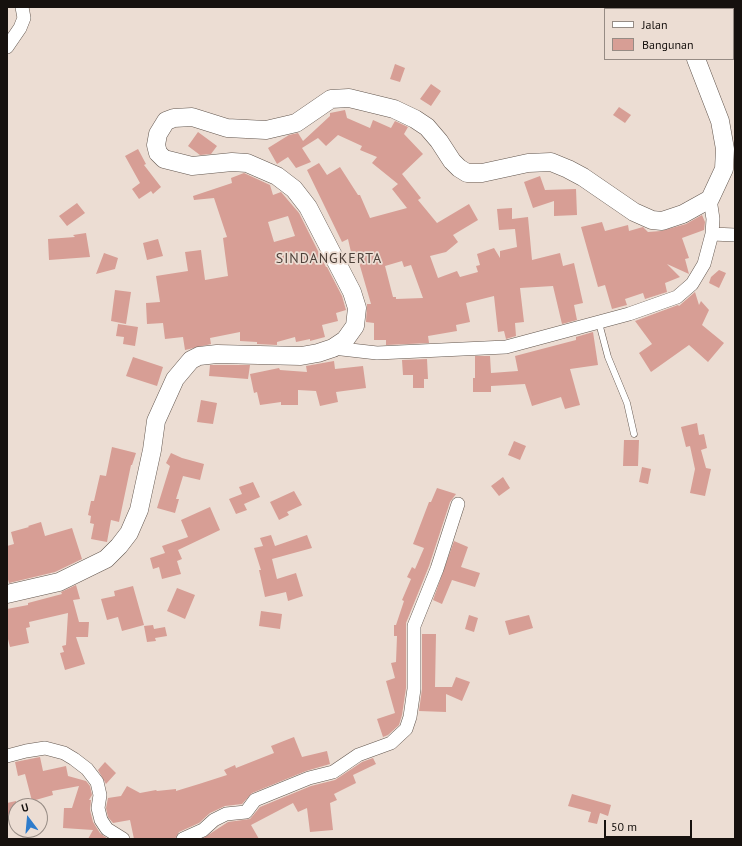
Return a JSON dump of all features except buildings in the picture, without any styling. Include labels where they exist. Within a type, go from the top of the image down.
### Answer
[{"type":"main road","points":[[7,594],[66,579],[106,559],[119,546],[129,533],[139,510],[152,450],[156,421],[175,379],[191,360],[199,356],[217,354],[301,356],[318,354],[333,348],[351,334],[357,318],[352,292],[322,233],[302,199],[277,176],[247,163],[232,162],[192,166],[181,165],[164,159],[158,153],[156,145],[158,134],[166,121],[174,118],[192,117],[227,128],[266,130],[296,123],[332,99],[349,98],[394,109],[415,119],[427,127],[456,164],[467,174],[482,173],[528,163],[551,162],[568,169],[583,178],[634,212],[657,220],[673,218],[710,199],[724,169],[725,149],[720,121],[696,60]]},
{"type":"street","points":[[7,48],[20,28],[24,18],[22,7]]},
{"type":"street","points":[[333,348],[377,353],[506,347],[599,323],[661,304],[677,297],[692,284],[704,264],[712,234],[713,218],[710,199]]},
{"type":"street","points":[[712,234],[735,235]]},
{"type":"street","points":[[183,839],[203,830],[214,820],[226,814],[246,812],[255,800],[309,778],[333,772],[358,755],[391,743],[406,729],[410,716],[414,689],[414,626],[437,569],[458,504]]},
{"type":"street","points":[[7,756],[45,748],[64,753],[74,759],[87,769],[97,782],[100,795],[98,808],[101,820],[107,829],[123,839]]},
{"type":"lane","points":[[599,323],[608,356],[627,403],[634,434]]},
{"type":"district","name":"SINDANGKERTA","points":[[329,259]]}]
